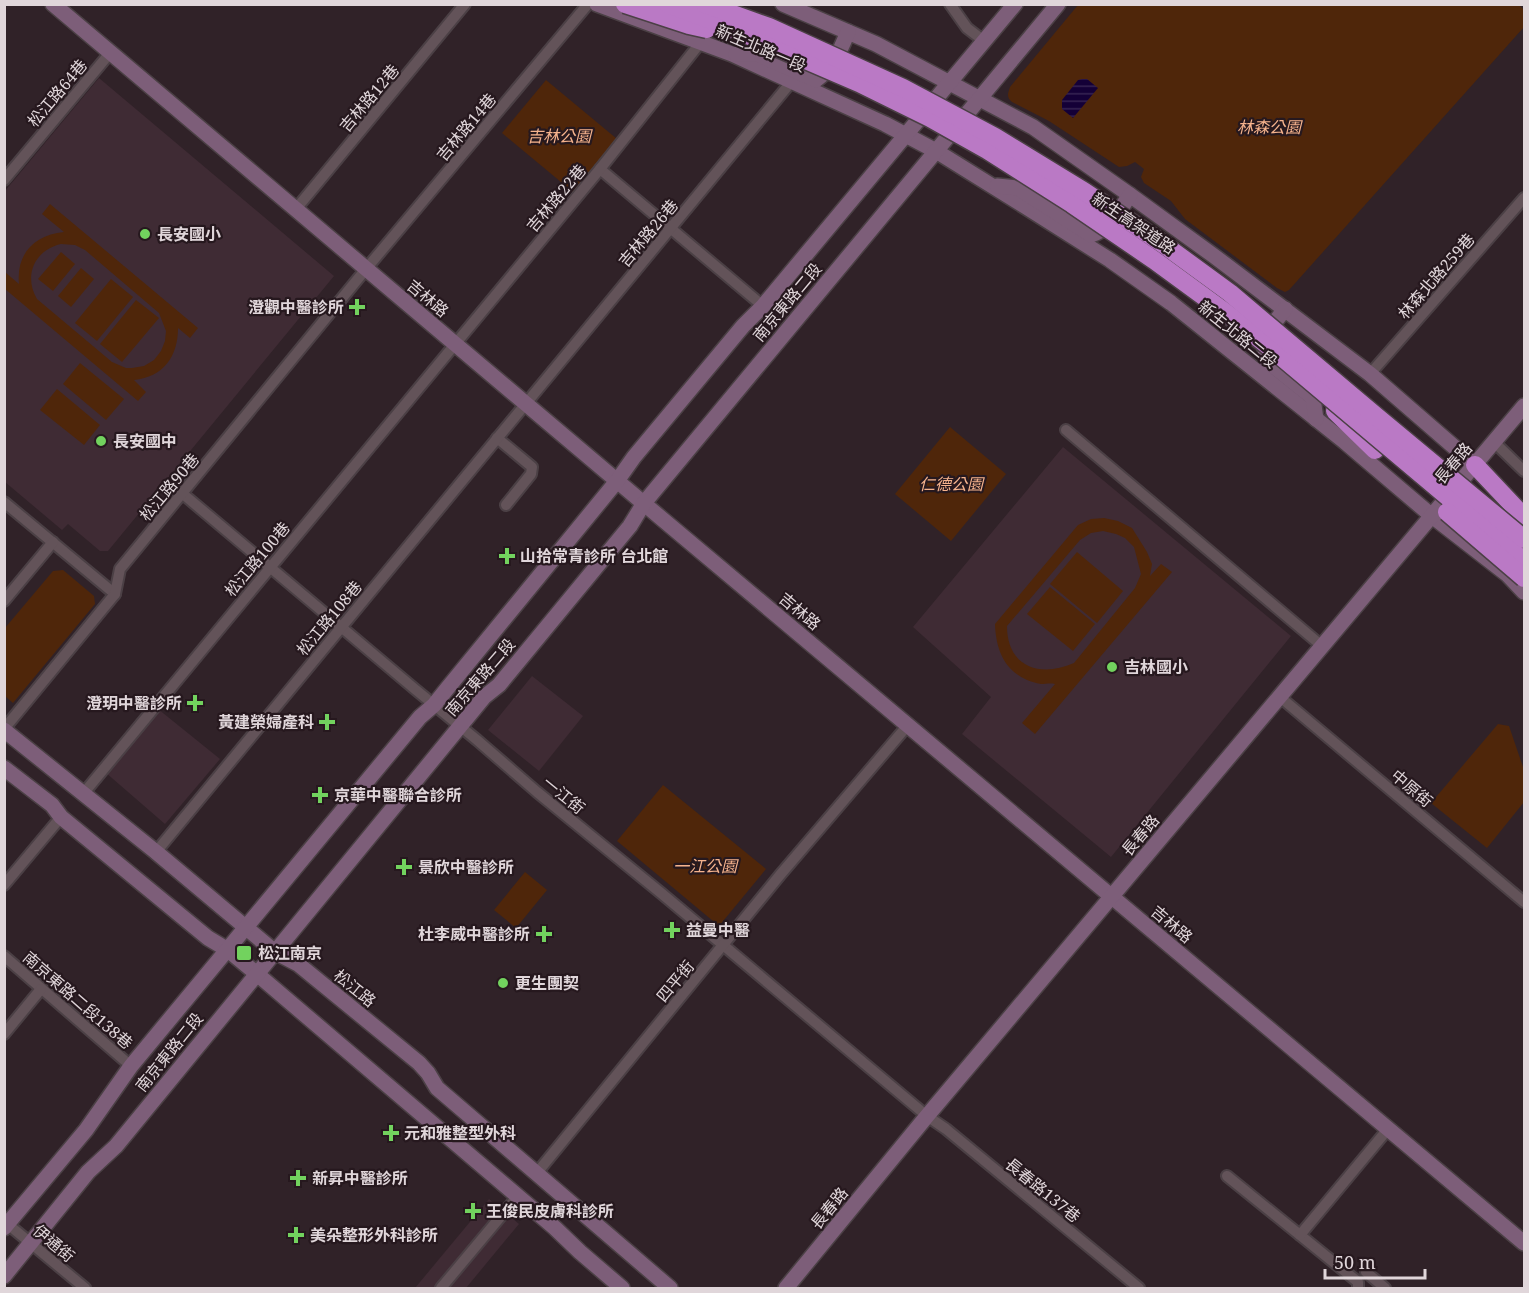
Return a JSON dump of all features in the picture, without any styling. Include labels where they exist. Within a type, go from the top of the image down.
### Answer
[{"type":"highway","points":[[626,4],[689,25],[764,42]]},
{"type":"highway","name":"新生高架道路","points":[[668,4],[859,83],[930,118],[987,150],[1154,260],[1225,312],[1276,352],[1524,561]]},
{"type":"highway","name":"新生高架道路","points":[[705,4],[761,24],[903,88],[995,137],[1084,192],[1230,293],[1524,539]]},
{"type":"highway","points":[[721,4],[761,24]]},
{"type":"highway","points":[[1276,352],[1375,450],[1524,578]]},
{"type":"highway","points":[[1475,465],[1524,517]]},
{"type":"street","name":"吉林路","points":[[53,4],[1524,1243]]},
{"type":"street","name":"吉林路12巷","points":[[296,209],[465,4]]},
{"type":"street","name":"吉林路14巷","points":[[366,269],[588,4]]},
{"type":"street","name":"新生北路一段","points":[[597,4],[732,54],[906,135]]},
{"type":"street","points":[[626,4],[670,21],[672,32]]},
{"type":"street","points":[[783,4],[876,44],[1033,127],[1131,195],[1370,374],[1524,506]]},
{"type":"street","points":[[950,4],[968,28],[984,41]]},
{"type":"street","name":"南京東路二段","points":[[6,1224],[86,1130],[131,1066],[420,717],[434,705],[742,326],[763,306],[1015,4]]},
{"type":"street","name":"南京東路二段","points":[[4,1276],[88,1172],[116,1146],[484,697],[499,685],[630,526],[644,503],[1058,4]]},
{"type":"street","points":[[732,54],[757,54],[816,80],[833,66],[848,32]]},
{"type":"street","name":"吉林路22巷","points":[[454,343],[600,169],[701,42]]},
{"type":"street","name":"松江路64巷","points":[[4,180],[111,53]]},
{"type":"street","name":"吉林路26巷","points":[[526,404],[792,81]]},
{"type":"street","name":"新生北路二段","points":[[906,135],[936,151],[1138,279],[1180,310],[1345,442],[1432,516],[1508,575],[1524,592]]},
{"type":"street","points":[[600,169],[763,306]]},
{"type":"street","points":[[991,186],[1018,188],[1091,235],[1098,233],[1110,223],[1131,195]]},
{"type":"street","name":"林森北路259巷","points":[[1370,374],[1524,198]]},
{"type":"street","name":"松江路90巷","points":[[4,730],[115,594],[120,569],[366,269]]},
{"type":"street","points":[[1284,309],[1263,337],[1267,361],[1313,398],[1316,419]]},
{"type":"street","name":"松江路100巷","points":[[83,794],[454,343]]},
{"type":"street","name":"松江路108巷","points":[[156,852],[526,404]]},
{"type":"street","name":"長春路","points":[[786,1288],[927,1116],[1524,406]]},
{"type":"street","points":[[1066,430],[1322,646]]},
{"type":"street","points":[[497,438],[532,467],[531,474],[506,505]]},
{"type":"street","points":[[1494,442],[1524,471]]},
{"type":"street","name":"一江街","points":[[183,494],[927,1116]]},
{"type":"street","points":[[4,502],[115,594]]},
{"type":"street","points":[[4,602],[53,542]]},
{"type":"street","name":"中原街","points":[[1280,697],[1524,902]]},
{"type":"street","name":"四平街","points":[[536,1174],[780,875],[908,725]]},
{"type":"street","name":"松江路","points":[[4,730],[156,852],[275,952],[298,964],[418,1063],[428,1073],[437,1088],[670,1288]]},
{"type":"street","points":[[4,768],[52,805],[61,817],[208,938],[228,950],[257,974],[622,1288]]},
{"type":"street","points":[[4,885],[61,817]]},
{"type":"street","name":"南京東路二段138巷","points":[[4,956],[131,1066]]},
{"type":"street","points":[[4,1034],[41,989]]},
{"type":"street","name":"長春路137巷","points":[[927,1116],[946,1129],[1138,1287]]},
{"type":"street","points":[[1300,1235],[1388,1129]]},
{"type":"street","points":[[1227,1176],[1358,1282],[1358,1288]]},
{"type":"street","points":[[441,1288],[517,1197]]},
{"type":"street","name":"伊通街","points":[[6,1224],[85,1288]]},
{"type":"street","points":[[1366,1272],[1385,1288]]},
{"type":"shaded area","name":"長安國小","points":[[99,78],[334,276],[108,551],[100,551],[68,524],[62,530],[5,482],[5,191]]},
{"type":"shaded area","points":[[1087,79],[1098,88],[1073,118],[1062,109],[1062,100],[1078,80]]},
{"type":"shaded area","name":"吉林國小","points":[[1063,447],[1291,636],[1111,857],[962,734],[991,697],[913,627]]},
{"type":"shaded area","points":[[532,676],[583,716],[539,771],[488,730]]},
{"type":"shaded area","points":[[158,709],[220,759],[165,824],[105,772]]},
{"type":"shaded area","points":[[489,1199],[519,1224],[466,1288],[415,1288]]},
{"type":"green space","name":"林森公園","points":[[1518,4],[1524,10],[1524,27],[1285,292],[1185,219],[1171,201],[1144,183],[1141,177],[1144,169],[1135,162],[1119,167],[1049,121],[1012,102],[1008,97],[1010,87],[1078,5]]},
{"type":"green space","name":"吉林公園","points":[[546,80],[617,139],[573,192],[502,133]]},
{"type":"green space","points":[[50,204],[198,328],[190,338],[178,328],[175,348],[167,364],[153,375],[134,380],[146,392],[138,401],[5,289],[5,272],[19,284],[21,263],[29,248],[44,237],[64,232],[42,214]],"holes":[[[61,244],[75,245],[85,250],[159,313],[166,331],[165,341],[154,360],[144,366],[132,368],[112,362],[37,299],[31,281],[38,258],[52,247]]]},
{"type":"green space","points":[[61,252],[75,264],[53,291],[38,279]]},
{"type":"green space","points":[[81,268],[94,279],[71,307],[58,296]]},
{"type":"green space","points":[[111,279],[133,297],[97,341],[75,323]]},
{"type":"green space","points":[[136,300],[159,318],[122,362],[100,344]]},
{"type":"green space","points":[[80,363],[124,399],[106,420],[63,384]]},
{"type":"green space","points":[[57,389],[100,425],[84,445],[40,410]]},
{"type":"green space","name":"仁德公園","points":[[950,427],[1006,474],[951,541],[895,494]]},
{"type":"green space","points":[[1104,518],[1118,521],[1132,528],[1152,564],[1150,576],[1161,564],[1172,572],[1035,734],[1022,723],[1055,684],[1030,681],[1012,670],[1001,655],[995,624],[1078,525],[1091,519]],"holes":[[[1103,531],[1125,538],[1134,547],[1141,574],[1135,588],[1074,663],[1061,667],[1038,669],[1019,660],[1008,640],[1007,626],[1080,540],[1091,533]]]},
{"type":"green space","points":[[1077,552],[1123,591],[1097,623],[1050,584]]},
{"type":"green space","points":[[63,570],[94,596],[95,604],[13,703],[5,696],[5,628],[53,571]]},
{"type":"green space","points":[[1050,587],[1095,624],[1073,651],[1027,614]]},
{"type":"green space","points":[[1498,724],[1509,726],[1524,770],[1524,802],[1487,848],[1431,803]]},
{"type":"green space","name":"一江公園","points":[[663,785],[766,869],[719,926],[617,841]]},
{"type":"green space","points":[[525,872],[547,890],[516,928],[494,910]]},
{"type":"place","name":"長安國小","points":[[145,234]]},
{"type":"place","name":"澄觀中醫診所","points":[[357,307]]},
{"type":"place","name":"長安國中","points":[[101,441]]},
{"type":"place","name":"山拾常青診所 台北館","points":[[507,556]]},
{"type":"place","name":"吉林國小","points":[[1112,667]]},
{"type":"place","name":"澄玥中醫診所","points":[[195,703]]},
{"type":"place","name":"黃建榮婦產科","points":[[327,722]]},
{"type":"place","name":"京華中醫聯合診所","points":[[320,795]]},
{"type":"place","name":"景欣中醫診所","points":[[404,867]]},
{"type":"place","name":"益曼中醫","points":[[672,930]]},
{"type":"place","name":"杜李威中醫診所","points":[[544,934]]},
{"type":"place","name":"松江南京","points":[[244,953]]},
{"type":"place","name":"更生團契","points":[[503,983]]},
{"type":"place","name":"元和雅整型外科","points":[[391,1133]]},
{"type":"place","name":"新昇中醫診所","points":[[298,1178]]},
{"type":"place","name":"王俊民皮膚科診所","points":[[473,1211]]},
{"type":"place","name":"美朵整形外科診所","points":[[296,1235]]}]
